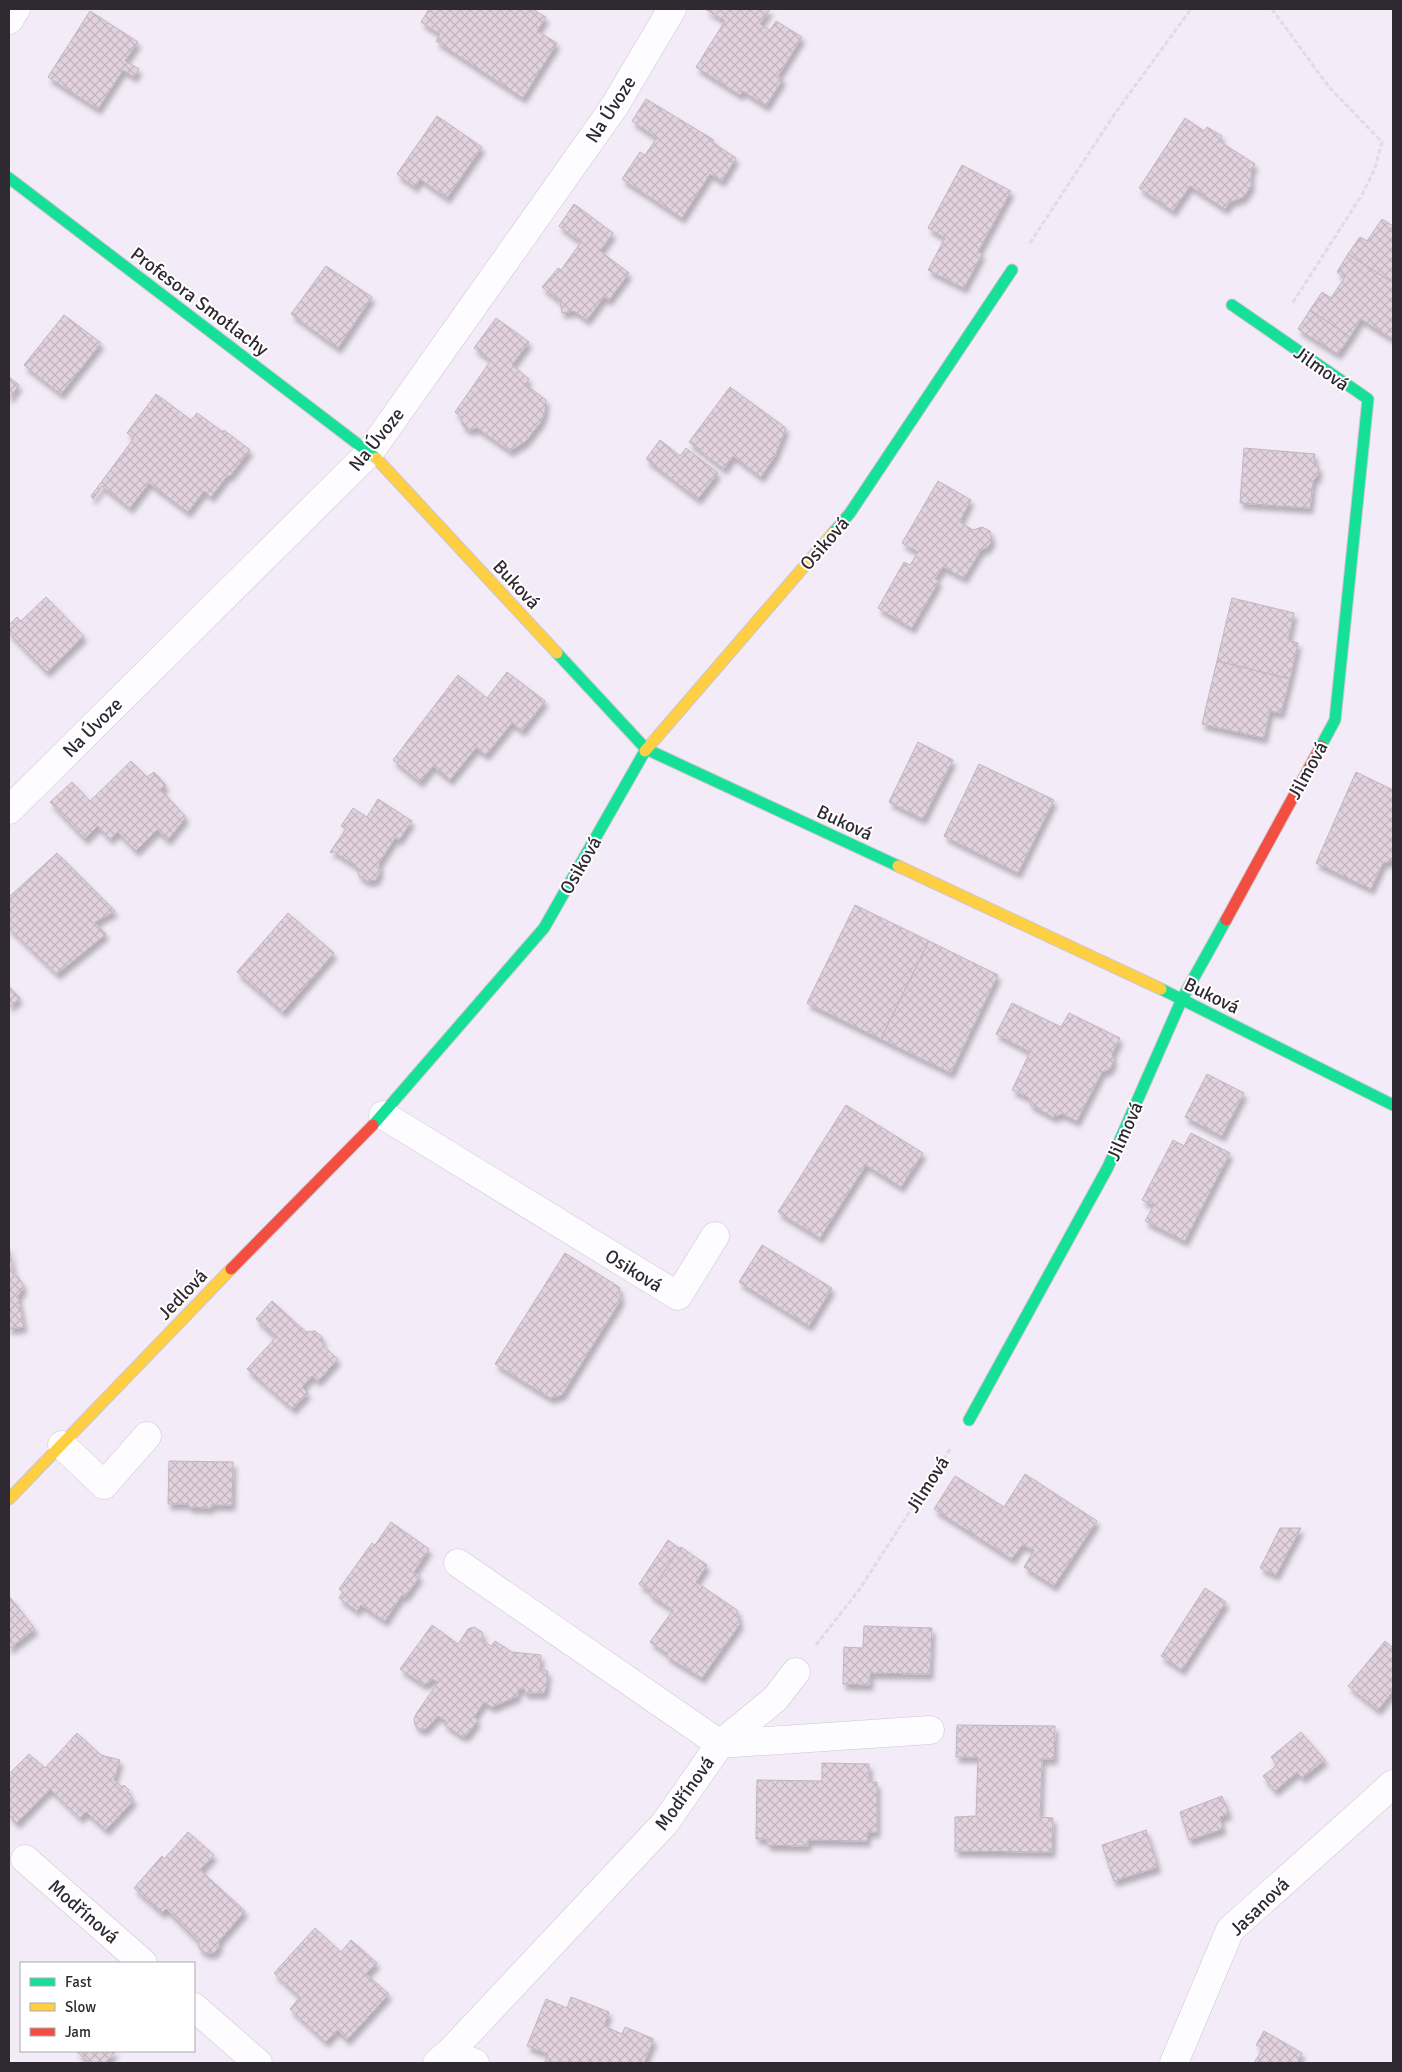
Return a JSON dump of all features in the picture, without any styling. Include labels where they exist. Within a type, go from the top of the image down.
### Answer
[{"type":"street","points":[[9,20],[16,9]]},
{"type":"street","name":"Na Úvoze","points":[[9,810],[370,452],[614,107],[672,9]]},
{"type":"street","name":"Profesora Smotlachy","points":[[9,178],[370,452]]},
{"type":"street","name":"Osiková","points":[[715,1236],[678,1296],[383,1115],[544,928],[646,749],[850,513],[1012,270]]},
{"type":"street","name":"Jilmová","points":[[969,1420],[1108,1167],[1182,999],[1335,720],[1368,399],[1232,305]]},
{"type":"street","name":"Buková","points":[[370,452],[646,749],[1182,999],[1393,1105]]},
{"type":"street","name":"Jedlová","points":[[9,1499],[254,1245],[383,1115]]},
{"type":"street","points":[[62,1444],[104,1485],[147,1436]]},
{"type":"street","name":"Modřínová","points":[[443,2058],[665,1822],[720,1744],[458,1563]]},
{"type":"street","points":[[720,1744],[775,1699],[796,1672]]},
{"type":"street","points":[[720,1744],[930,1730]]},
{"type":"street","name":"Jasanová","points":[[1174,2063],[1230,1930],[1393,1784]]},
{"type":"street","name":"Modřínová","points":[[25,1860],[142,1962]]},
{"type":"street","points":[[195,2008],[258,2063]]},
{"type":"street","name":"Modřínová","points":[[443,2058],[475,2063]]},
{"type":"path","points":[[1012,270],[1116,112],[1191,9]]},
{"type":"path","points":[[1272,9],[1329,87],[1382,142],[1376,168],[1364,193],[1273,334]]},
{"type":"path","name":"Jilmová","points":[[796,1672],[859,1590],[969,1420]]},
{"type":"building","points":[[429,9],[532,9],[546,17],[537,31],[557,43],[523,98],[436,41],[440,34],[421,22]]},
{"type":"building","points":[[705,9],[770,9],[760,24],[770,30],[776,21],[802,37],[778,76],[783,79],[766,106],[743,91],[740,95],[696,67],[725,21]]},
{"type":"building","points":[[90,11],[138,42],[125,61],[139,69],[134,77],[123,70],[98,109],[48,77]]},
{"type":"building","points":[[646,99],[714,140],[712,142],[736,158],[722,181],[710,174],[682,218],[622,179],[640,152],[645,155],[657,138],[632,121]]},
{"type":"building","points":[[437,116],[482,147],[447,198],[420,179],[415,187],[397,174]]},
{"type":"building","points":[[1185,118],[1204,131],[1207,127],[1222,136],[1219,141],[1255,164],[1251,171],[1251,186],[1244,197],[1230,202],[1225,209],[1190,186],[1173,211],[1139,188]]},
{"type":"building","points":[[962,165],[1011,191],[978,252],[982,254],[964,288],[928,270],[945,238],[928,228]]},
{"type":"building","points":[[574,204],[613,233],[600,251],[629,273],[609,300],[604,297],[587,320],[574,311],[562,313],[560,301],[542,287],[558,268],[561,270],[581,242],[559,226]]},
{"type":"building","points":[[1382,219],[1393,226],[1393,283],[1348,254],[1360,237],[1367,241]]},
{"type":"building","points":[[1348,254],[1393,283],[1393,334],[1391,338],[1361,319],[1350,337],[1310,310],[1322,292],[1331,298],[1345,277],[1337,272]]},
{"type":"building","points":[[326,266],[372,297],[338,348],[291,314]]},
{"type":"building","points":[[1310,310],[1350,337],[1338,354],[1298,329]]},
{"type":"building","points":[[64,315],[101,343],[61,394],[24,365]]},
{"type":"building","points":[[496,318],[529,342],[512,365],[529,379],[525,384],[546,400],[541,422],[526,441],[510,451],[477,428],[469,430],[462,425],[462,418],[455,412],[491,360],[474,348]]},
{"type":"building","points":[[9,377],[19,385],[9,399]]},
{"type":"building","points":[[730,387],[786,428],[775,456],[761,477],[733,456],[724,469],[689,442]]},
{"type":"building","points":[[156,394],[191,420],[197,413],[223,432],[224,430],[250,450],[211,497],[204,491],[188,512],[149,483],[130,508],[102,486],[93,499],[91,496],[134,438],[127,433]]},
{"type":"building","points":[[660,440],[680,456],[686,448],[718,473],[698,499],[646,459]]},
{"type":"building","points":[[1244,448],[1315,454],[1314,462],[1319,468],[1318,476],[1313,481],[1310,508],[1240,503]]},
{"type":"building","points":[[938,481],[971,500],[961,519],[961,523],[973,530],[982,527],[990,531],[992,540],[988,547],[981,550],[964,578],[943,567],[935,579],[939,581],[912,628],[878,608],[904,562],[910,565],[918,552],[902,543]]},
{"type":"building","points":[[46,597],[84,636],[47,672],[9,633],[9,625],[17,617],[21,621]]},
{"type":"building","points":[[1232,598],[1294,613],[1288,640],[1298,643],[1290,679],[1217,661]]},
{"type":"building","points":[[1217,661],[1290,679],[1281,713],[1270,711],[1264,738],[1202,724]]},
{"type":"building","points":[[507,672],[545,701],[522,731],[512,723],[486,755],[476,748],[450,780],[433,766],[420,782],[393,760],[458,675],[487,698]]},
{"type":"building","points":[[918,742],[953,760],[923,819],[889,802]]},
{"type":"building","points":[[131,761],[147,777],[154,772],[166,785],[161,790],[186,817],[168,840],[157,830],[136,851],[118,832],[110,839],[98,826],[85,839],[50,802],[72,782],[90,801]]},
{"type":"building","points":[[979,764],[1054,800],[1018,873],[944,836]]},
{"type":"building","points":[[1356,772],[1393,790],[1393,860],[1383,863],[1371,889],[1316,863]]},
{"type":"building","points":[[378,799],[412,821],[399,840],[395,838],[379,863],[380,872],[376,880],[367,881],[359,876],[357,867],[333,851],[332,853],[330,852],[346,829],[341,826],[353,808],[367,817]]},
{"type":"building","points":[[57,853],[115,911],[95,922],[106,934],[57,974],[9,928],[9,897]]},
{"type":"building","points":[[855,905],[929,941],[881,1039],[807,1003]]},
{"type":"building","points":[[288,913],[334,953],[283,1012],[237,972]]},
{"type":"building","points":[[929,941],[998,975],[951,1073],[881,1039]]},
{"type":"building","points":[[9,986],[20,998],[9,1007]]},
{"type":"building","points":[[1012,1003],[1061,1027],[1069,1013],[1120,1038],[1112,1054],[1114,1060],[1110,1069],[1102,1072],[1077,1121],[1062,1114],[1053,1117],[1031,1105],[1028,1097],[1012,1090],[1030,1052],[996,1034]]},
{"type":"building","points":[[1207,1074],[1244,1093],[1222,1136],[1185,1117]]},
{"type":"building","points":[[846,1105],[923,1153],[901,1187],[866,1165],[820,1238],[778,1212]]},
{"type":"building","points":[[1191,1133],[1230,1153],[1185,1241],[1145,1221],[1154,1205],[1142,1200],[1173,1140],[1184,1146]]},
{"type":"building","points":[[9,1245],[14,1275],[23,1284],[23,1289],[18,1296],[24,1327],[9,1329]]},
{"type":"building","points":[[762,1245],[832,1288],[809,1326],[739,1282]]},
{"type":"building","points":[[565,1253],[619,1287],[621,1300],[562,1395],[550,1398],[495,1364]]},
{"type":"building","points":[[272,1301],[306,1332],[315,1331],[322,1337],[323,1346],[338,1359],[318,1381],[312,1376],[302,1387],[308,1393],[293,1409],[247,1369],[276,1337],[256,1319]]},
{"type":"building","points":[[169,1461],[233,1462],[232,1505],[211,1505],[211,1508],[189,1507],[189,1504],[168,1504]]},
{"type":"building","points":[[1025,1474],[1097,1521],[1054,1586],[1024,1567],[1034,1550],[1022,1545],[1012,1559],[934,1509],[955,1476],[1004,1507]]},
{"type":"building","points":[[391,1522],[429,1549],[414,1572],[420,1576],[405,1597],[402,1595],[385,1621],[361,1605],[357,1611],[339,1598],[343,1592],[339,1589],[372,1543],[375,1545]]},
{"type":"building","points":[[1280,1528],[1301,1528],[1276,1575],[1260,1568]]},
{"type":"building","points":[[668,1540],[704,1566],[675,1608],[639,1584]]},
{"type":"building","points":[[681,1547],[707,1565],[696,1582],[737,1610],[740,1624],[702,1678],[666,1656],[668,1654],[650,1642],[673,1610],[649,1594]]},
{"type":"building","points":[[1205,1588],[1226,1602],[1182,1670],[1161,1656]]},
{"type":"building","points":[[9,1596],[35,1629],[9,1649]]},
{"type":"building","points":[[432,1625],[458,1644],[468,1629],[474,1627],[482,1632],[483,1641],[491,1646],[495,1641],[512,1652],[541,1655],[540,1670],[548,1671],[544,1693],[525,1693],[525,1689],[518,1689],[518,1696],[492,1707],[484,1702],[474,1717],[478,1720],[468,1734],[464,1736],[444,1724],[446,1721],[438,1716],[426,1729],[419,1729],[415,1725],[414,1719],[416,1714],[438,1682],[432,1679],[429,1683],[423,1684],[400,1669]]},
{"type":"building","points":[[864,1626],[932,1628],[930,1674],[870,1673],[870,1685],[843,1684],[844,1647],[863,1648]]},
{"type":"building","points":[[1385,1641],[1393,1648],[1393,1691],[1378,1710],[1348,1686]]},
{"type":"building","points":[[957,1725],[1055,1726],[1054,1759],[1042,1759],[1040,1817],[1053,1818],[1052,1852],[955,1851],[955,1817],[976,1816],[978,1757],[956,1757]]},
{"type":"building","points":[[1301,1732],[1325,1760],[1302,1778],[1297,1772],[1275,1791],[1263,1776],[1277,1765],[1271,1757]]},
{"type":"building","points":[[77,1733],[101,1755],[120,1760],[114,1780],[129,1790],[127,1792],[134,1800],[106,1830],[86,1812],[80,1818],[50,1789],[17,1823],[9,1815],[9,1774],[29,1754],[45,1768]]},
{"type":"building","points":[[822,1763],[869,1764],[869,1782],[877,1782],[877,1832],[868,1832],[867,1841],[808,1840],[808,1846],[767,1845],[767,1839],[756,1839],[757,1780],[822,1781]]},
{"type":"building","points":[[1222,1796],[1229,1814],[1220,1817],[1223,1829],[1189,1840],[1180,1812]]},
{"type":"building","points":[[1146,1830],[1158,1867],[1114,1881],[1102,1845]]},
{"type":"building","points":[[188,1832],[214,1855],[200,1870],[245,1911],[219,1941],[219,1947],[214,1953],[206,1953],[199,1948],[199,1942],[166,1909],[162,1913],[134,1888],[162,1856],[164,1859]]},
{"type":"building","points":[[315,1928],[341,1952],[351,1940],[377,1963],[366,1974],[389,1994],[347,2040],[337,2030],[326,2042],[290,2009],[300,1997],[274,1973]]},
{"type":"building","points":[[571,1997],[609,2012],[604,2026],[622,2034],[625,2027],[654,2039],[644,2063],[545,2062],[548,2054],[527,2046],[546,1999],[567,2008]]},
{"type":"building","points":[[1264,2031],[1302,2053],[1297,2063],[1254,2063],[1263,2048],[1256,2045]]},
{"type":"building","points":[[77,2052],[115,2052],[105,2063],[90,2063]]},
{"type":"traffic: fast","points":[[9,178],[376,458]]},
{"type":"traffic: fast","points":[[833,533],[850,513],[1012,270]]},
{"type":"traffic: fast","points":[[1232,305],[1368,399],[1335,720],[1321,746]]},
{"type":"traffic: fast","points":[[557,653],[646,749],[898,866]]},
{"type":"traffic: fast","points":[[373,1125],[544,928],[645,751]]},
{"type":"traffic: fast","points":[[969,1420],[1108,1167],[1182,999],[1226,920]]},
{"type":"traffic: fast","points":[[1161,989],[1393,1105]]},
{"type":"traffic: slow","points":[[376,458],[557,653]]},
{"type":"traffic: slow","points":[[645,751],[833,533]]},
{"type":"traffic: slow","points":[[898,866],[1161,989]]},
{"type":"traffic: slow","points":[[9,1499],[231,1269]]},
{"type":"traffic: jam","points":[[1226,920],[1321,746]]},
{"type":"traffic: jam","points":[[231,1269],[373,1125]]}]
